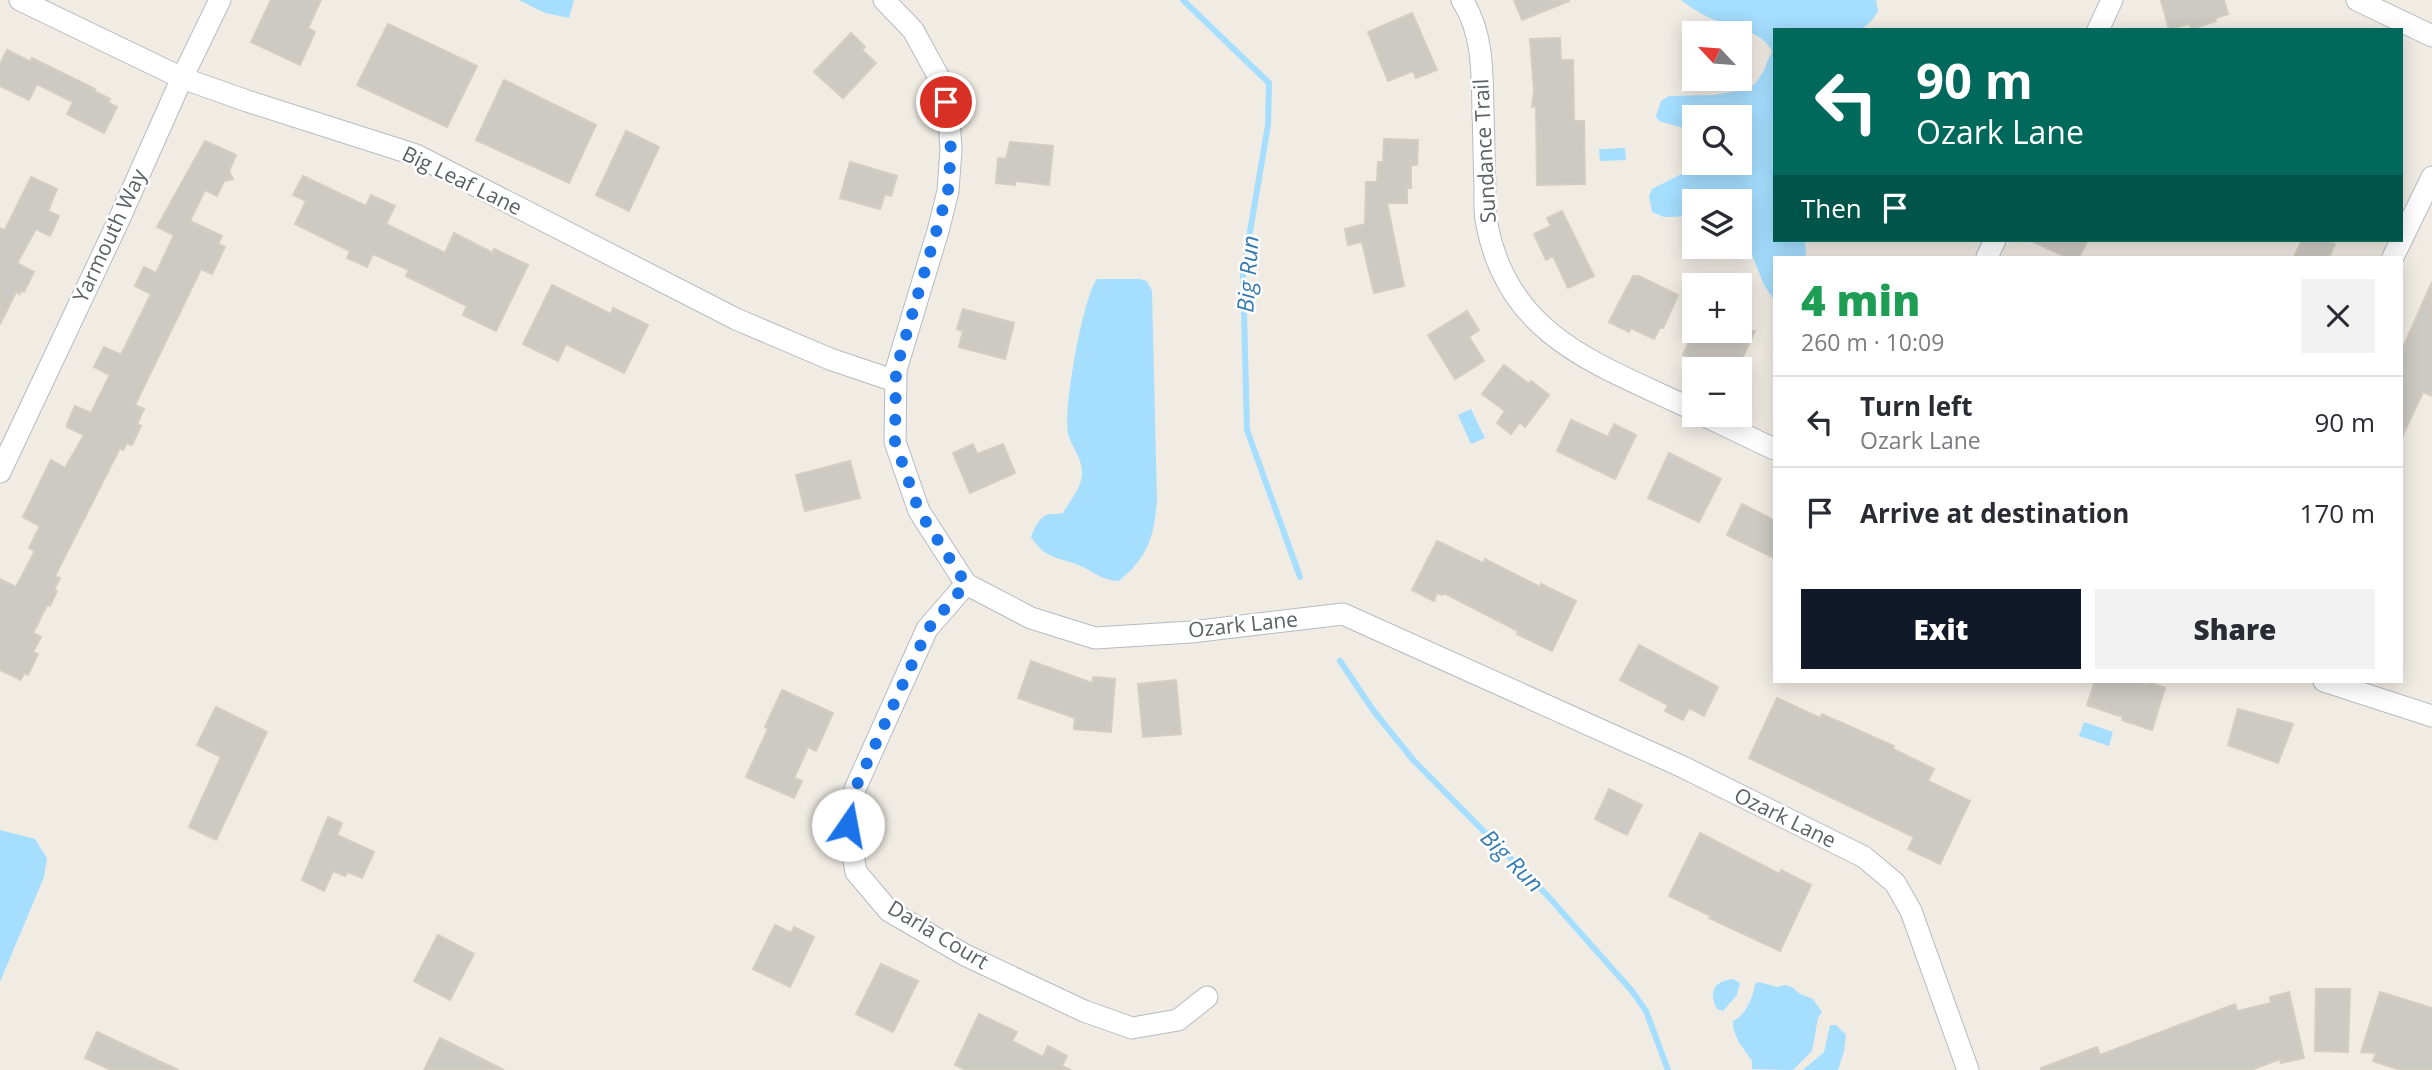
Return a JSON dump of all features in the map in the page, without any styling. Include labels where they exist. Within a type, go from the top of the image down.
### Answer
[{"type":"street","name":"Big Leaf Lane","points":[[20,0],[182,78],[247,102],[416,155],[736,319],[830,359],[895,381]]},
{"type":"street","name":"Yarmouth Way","points":[[0,472],[220,0]]},
{"type":"street","name":"Ozark Lane","points":[[884,0],[914,30],[943,85],[951,150],[948,191],[896,370],[895,442],[919,511],[966,584],[1031,618],[1095,638],[1191,632],[1343,614],[1683,767],[1864,858],[1895,883],[1912,911],[1968,1070]]},
{"type":"street","name":"Sundance Trail","points":[[1462,0],[1471,14],[1481,50],[1486,223],[1499,267],[1512,292],[1541,327],[1579,355],[1682,404]]},
{"type":"street","points":[[2099,28],[2112,0]]},
{"type":"street","points":[[2357,0],[2432,36]]},
{"type":"street","points":[[2403,236],[2432,177]]},
{"type":"street","points":[[1728,427],[1773,449]]},
{"type":"street","name":"Darla Court","points":[[966,584],[928,629],[855,789],[848,825],[856,872],[890,911],[965,955],[1084,1011],[1132,1028],[1178,1020],[1207,997]]},
{"type":"street","points":[[2330,683],[2432,716]]},
{"type":"water","points":[[519,0],[574,0],[569,18],[545,13]]},
{"type":"water","points":[[1681,0],[1876,0],[1878,11],[1863,28],[1773,28],[1773,242],[1805,242],[1806,256],[1773,256],[1773,298],[1764,285],[1752,255],[1752,189],[1682,189],[1682,216],[1664,217],[1652,212],[1649,196],[1652,189],[1682,174],[1752,175],[1752,105],[1682,105],[1682,128],[1659,121],[1656,116],[1661,101],[1669,96],[1752,91],[1752,85],[1763,72],[1772,51],[1761,38],[1752,34],[1752,21],[1718,21]]},
{"type":"water","points":[[1625,148],[1626,160],[1600,161],[1599,149]]},
{"type":"water","points":[[1097,279],[1139,279],[1147,281],[1152,291],[1156,514],[1143,555],[1119,581],[1104,578],[1049,555],[1031,537],[1041,519],[1051,514],[1063,513],[1081,479],[1081,463],[1068,433],[1068,401],[1080,329]]},
{"type":"water","points":[[1471,409],[1485,438],[1471,444],[1458,415]]},
{"type":"water","points":[[2084,722],[2113,732],[2109,746],[2079,736]]},
{"type":"water","points":[[0,830],[35,839],[47,858],[44,877],[0,982]]},
{"type":"water","points":[[1733,979],[1740,983],[1737,995],[1723,1011],[1717,1009],[1713,997],[1714,988],[1721,982]]},
{"type":"water","points":[[1759,982],[1777,987],[1792,987],[1800,994],[1813,999],[1822,1012],[1818,1018],[1812,1051],[1793,1070],[1752,1069],[1752,1061],[1734,1032],[1733,1021],[1745,1010],[1755,984]]},
{"type":"water","points":[[1830,1025],[1836,1025],[1846,1035],[1838,1070],[1803,1070],[1824,1052]]},
{"type":"building","points":[[271,0],[321,0],[308,28],[315,32],[300,65],[251,42]]},
{"type":"building","points":[[1514,0],[1569,0],[1569,1],[1522,20]]},
{"type":"building","points":[[2161,0],[2224,0],[2228,14],[2215,18],[2216,21],[2194,28],[2191,28],[2190,24],[2169,28]]},
{"type":"building","points":[[1412,13],[1437,70],[1416,78],[1413,71],[1388,81],[1368,32]]},
{"type":"building","points":[[388,24],[477,66],[447,127],[357,85]]},
{"type":"building","points":[[851,33],[865,47],[862,50],[876,63],[843,98],[814,72]]},
{"type":"building","points":[[1560,38],[1561,60],[1573,60],[1574,121],[1584,121],[1585,184],[1537,185],[1536,106],[1532,107],[1534,90],[1530,39]]},
{"type":"building","points":[[7,50],[31,62],[32,58],[110,99],[108,102],[117,107],[104,133],[67,114],[73,102],[37,84],[29,100],[0,86],[0,64]]},
{"type":"building","points":[[504,80],[596,125],[569,183],[476,140]]},
{"type":"building","points":[[626,131],[659,147],[629,211],[596,195]]},
{"type":"building","points":[[1384,139],[1418,140],[1417,165],[1411,165],[1411,188],[1407,188],[1407,203],[1387,203],[1404,286],[1374,293],[1362,242],[1348,245],[1345,229],[1365,224],[1366,182],[1377,182],[1378,162],[1383,162]]},
{"type":"building","points":[[205,141],[236,155],[229,171],[233,179],[224,181],[217,196],[205,190],[190,221],[222,236],[218,244],[225,247],[212,274],[201,269],[135,405],[144,409],[137,424],[141,426],[132,445],[127,443],[123,450],[120,448],[55,576],[60,578],[54,590],[57,591],[33,633],[41,637],[33,652],[38,654],[28,675],[24,673],[21,680],[0,670],[0,579],[16,587],[35,551],[29,548],[40,526],[23,517],[51,460],[65,468],[84,435],[67,427],[67,424],[75,406],[91,413],[110,375],[94,367],[104,347],[121,355],[151,294],[135,286],[144,267],[156,273],[174,235],[157,227]]},
{"type":"building","points":[[1010,142],[1053,146],[1049,185],[1015,181],[1015,185],[996,183],[998,158],[1006,159]]},
{"type":"building","points":[[850,162],[897,176],[891,196],[885,194],[880,209],[840,198]]},
{"type":"building","points":[[303,176],[366,206],[371,195],[395,206],[386,224],[445,253],[454,233],[493,253],[494,249],[528,265],[496,331],[463,315],[467,306],[406,276],[409,270],[373,254],[367,267],[347,258],[350,251],[295,224],[306,201],[293,195]]},
{"type":"building","points":[[31,177],[57,189],[48,211],[59,216],[50,236],[36,229],[17,263],[34,272],[24,292],[16,292],[0,324],[0,228],[5,230]]},
{"type":"building","points":[[1562,211],[1594,276],[1568,288],[1553,256],[1546,260],[1534,234],[1551,226],[1547,218]]},
{"type":"building","points":[[2033,242],[2087,242],[2080,256],[2064,256]]},
{"type":"building","points":[[2301,242],[2335,244],[2329,256],[2294,256]]},
{"type":"building","points":[[1633,276],[1639,276],[1678,295],[1663,328],[1660,328],[1654,339],[1631,328],[1629,332],[1609,322]]},
{"type":"building","points":[[2432,282],[2432,396],[2423,392],[2403,435],[2403,347]]},
{"type":"building","points":[[552,285],[611,314],[613,308],[648,325],[624,373],[566,344],[558,361],[523,344]]},
{"type":"building","points":[[963,309],[1014,323],[1005,359],[959,347],[963,331],[957,329]]},
{"type":"building","points":[[1467,311],[1479,330],[1469,337],[1484,361],[1455,379],[1428,335]]},
{"type":"building","points":[[1688,343],[1749,343],[1743,357],[1683,355]]},
{"type":"building","points":[[1504,365],[1549,395],[1525,427],[1520,422],[1511,434],[1497,423],[1505,411],[1482,394]]},
{"type":"building","points":[[1571,420],[1608,437],[1614,424],[1636,435],[1615,479],[1557,451]]},
{"type":"building","points":[[973,444],[977,454],[1003,444],[1015,473],[970,493],[953,453]]},
{"type":"building","points":[[1669,453],[1721,479],[1699,522],[1648,498]]},
{"type":"building","points":[[850,461],[860,498],[805,511],[796,475]]},
{"type":"building","points":[[1742,504],[1773,520],[1773,558],[1727,535]]},
{"type":"building","points":[[1437,541],[1483,563],[1485,559],[1540,587],[1541,584],[1576,601],[1552,651],[1444,593],[1437,593],[1434,601],[1412,590]]},
{"type":"building","points":[[1639,645],[1718,687],[1704,716],[1689,708],[1683,720],[1665,711],[1668,705],[1620,680]]},
{"type":"building","points":[[1031,661],[1092,683],[1093,677],[1115,679],[1111,732],[1074,729],[1075,718],[1018,698]]},
{"type":"building","points":[[1176,680],[1181,734],[1143,737],[1138,684]]},
{"type":"building","points":[[2094,683],[2150,683],[2165,688],[2152,730],[2087,705]]},
{"type":"building","points":[[782,690],[833,713],[816,751],[808,747],[794,778],[802,781],[794,798],[746,777]]},
{"type":"building","points":[[1777,698],[1820,718],[1822,714],[1894,746],[1893,749],[1934,769],[1928,781],[1970,801],[1940,864],[1908,849],[1914,837],[1749,758]]},
{"type":"building","points":[[216,707],[267,732],[216,840],[189,827],[221,757],[197,745]]},
{"type":"building","points":[[2238,709],[2293,724],[2278,763],[2228,745]]},
{"type":"building","points":[[1609,789],[1642,805],[1627,835],[1595,819]]},
{"type":"building","points":[[328,817],[342,823],[337,835],[374,852],[362,878],[348,872],[345,876],[333,871],[324,891],[302,880]]},
{"type":"building","points":[[1700,833],[1780,874],[1781,870],[1811,885],[1780,951],[1669,896]]},
{"type":"building","points":[[775,925],[791,933],[794,927],[814,937],[790,987],[753,969]]},
{"type":"building","points":[[438,935],[474,954],[450,1000],[414,981]]},
{"type":"building","points":[[881,964],[918,981],[893,1032],[856,1014]]},
{"type":"building","points":[[2316,989],[2350,989],[2348,1052],[2315,1051]]},
{"type":"building","points":[[2289,992],[2304,1058],[2281,1063],[2280,1059],[2251,1070],[2041,1070],[2097,1047],[2100,1055],[2235,1004],[2237,1011],[2271,1003],[2270,997]]},
{"type":"building","points":[[2380,992],[2432,1008],[2432,1070],[2401,1070],[2373,1061],[2376,1053],[2361,1052]]},
{"type":"building","points":[[979,1014],[1017,1032],[1012,1041],[1043,1057],[1048,1046],[1067,1056],[1062,1066],[1071,1070],[966,1070],[955,1065]]},
{"type":"building","points":[[97,1032],[178,1070],[111,1070],[85,1058]]},
{"type":"building","points":[[440,1038],[504,1070],[424,1070]]},
{"type":"waterway","name":"Big Run","points":[[1183,0],[1269,83],[1268,125],[1243,273],[1247,430],[1300,577]]},
{"type":"waterway","name":"Big Run","points":[[1340,661],[1373,710],[1414,761],[1546,894],[1632,991],[1646,1011],[1668,1070]]},
{"type":"route","points":[[848,825],[855,789],[928,629],[966,584],[919,511],[895,442],[896,370],[948,191],[951,150],[946,102]]}]
